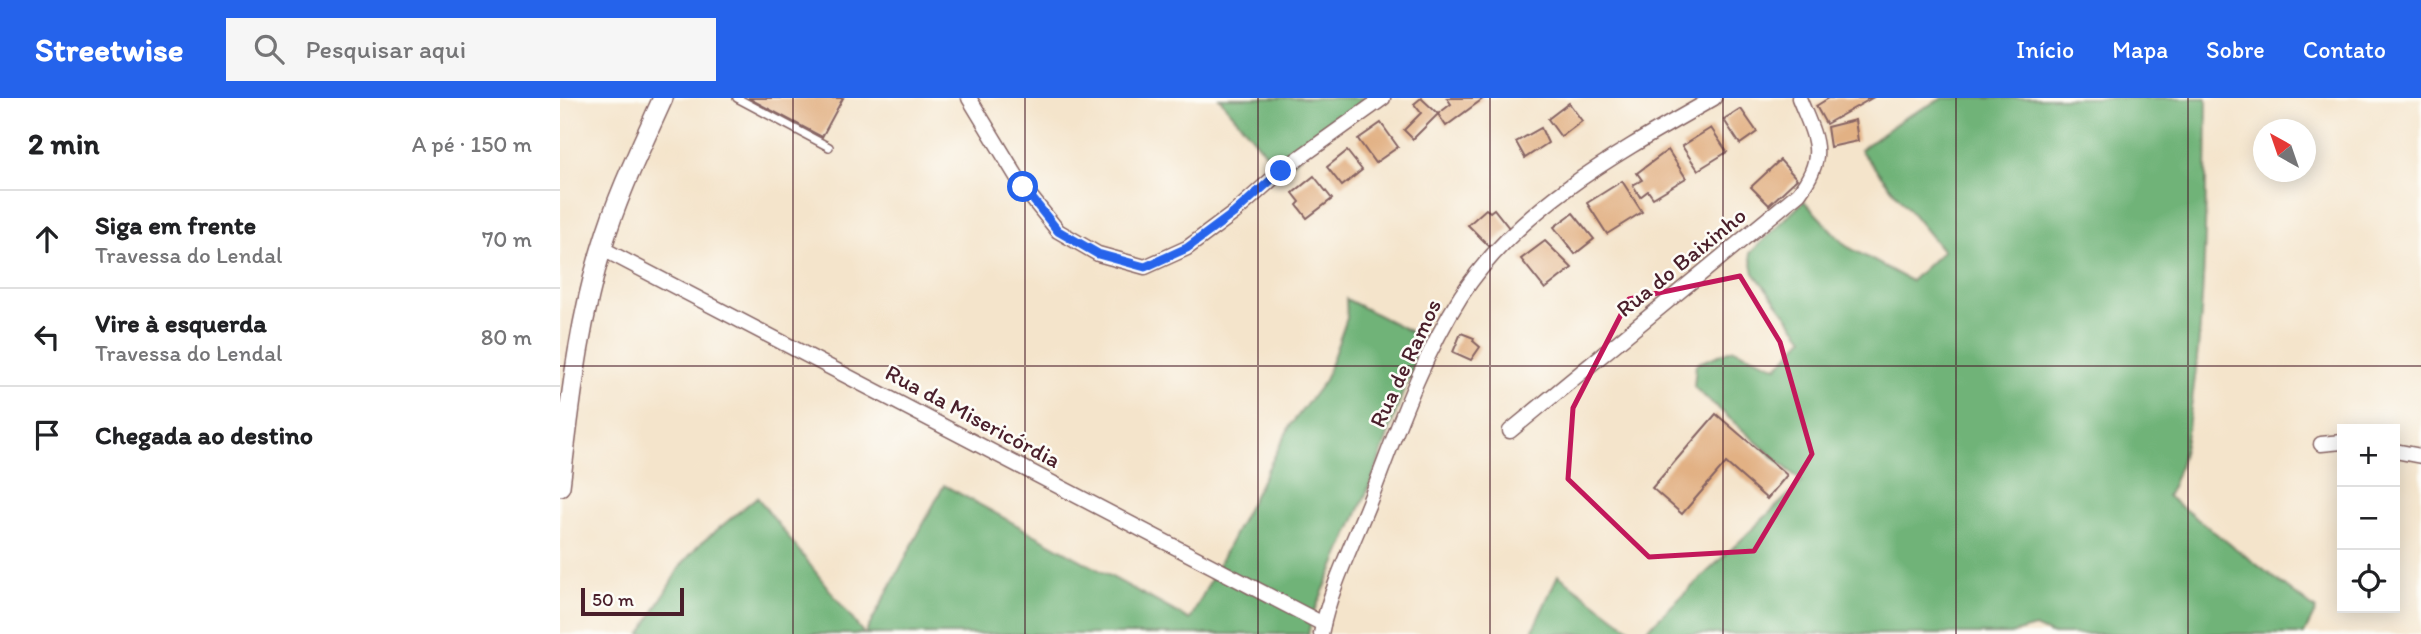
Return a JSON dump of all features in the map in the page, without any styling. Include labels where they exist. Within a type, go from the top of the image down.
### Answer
[{"type":"street","points":[[560,486],[563,434],[601,248],[633,164],[663,98]]},
{"type":"street","points":[[969,98],[1023,187],[1058,231],[1098,254],[1145,267],[1187,248],[1234,213],[1281,171],[1384,98]]},
{"type":"street","name":"Rua de Ramos","points":[[1322,629],[1410,396],[1462,295],[1524,225],[1562,192],[1644,138],[1714,98]]},
{"type":"street","name":"Rua do Baixinho","points":[[1510,431],[1799,193],[1814,173],[1818,153],[1799,98]]},
{"type":"street","name":"Rua da Misericórdia","points":[[601,248],[1322,629]]},
{"type":"street","points":[[2321,444],[2337,442]]},
{"type":"street","points":[[2400,452],[2421,456]]},
{"type":"lane","points":[[737,98],[829,148]]},
{"type":"highlighted area","points":[[1740,276],[1780,342],[1812,454],[1754,551],[1649,557],[1568,479],[1573,408],[1629,299]]},
{"type":"green space","points":[[1219,98],[1376,98],[1281,171]]},
{"type":"green space","points":[[1943,98],[2207,98],[2201,319],[2184,446],[2173,485],[2167,496],[2316,610],[2304,634],[2050,634],[2035,627],[2010,634],[1642,634],[1802,482],[1694,387],[1696,364],[1734,349],[1777,367],[1804,338],[1754,273],[1750,253],[1804,201],[1846,246],[1911,281],[1943,251],[1860,150],[1904,118]]},
{"type":"green space","points":[[1346,299],[1431,342],[1405,387],[1371,483],[1313,614],[1308,634],[865,634],[944,485],[1190,620],[1290,426],[1325,380],[1347,318]]},
{"type":"green space","points":[[757,497],[864,634],[641,634],[681,565],[700,544]]},
{"type":"green space","points":[[1558,575],[1637,634],[1531,634]]},
{"type":"building","points":[[748,98],[843,98],[822,137]]},
{"type":"building","points":[[1421,98],[1438,114],[1413,139],[1404,130],[1421,113],[1414,104]]},
{"type":"building","points":[[1447,98],[1484,98],[1446,126],[1438,114],[1451,104]]},
{"type":"building","points":[[1829,98],[1872,98],[1826,124],[1816,106]]},
{"type":"building","points":[[1569,103],[1582,121],[1561,137],[1548,119]]},
{"type":"building","points":[[1741,109],[1757,132],[1740,144],[1724,120]]},
{"type":"building","points":[[1855,120],[1858,141],[1830,147],[1827,127]]},
{"type":"building","points":[[1381,123],[1398,147],[1375,163],[1358,139]]},
{"type":"building","points":[[1541,128],[1548,143],[1525,158],[1516,142]]},
{"type":"building","points":[[1711,128],[1727,152],[1698,170],[1682,146]]},
{"type":"building","points":[[1668,150],[1686,178],[1653,198],[1648,191],[1640,197],[1633,185],[1642,180],[1637,173]]},
{"type":"building","points":[[1347,151],[1362,170],[1342,186],[1327,167]]},
{"type":"building","points":[[1780,160],[1797,179],[1769,205],[1751,187]]},
{"type":"building","points":[[1314,176],[1332,199],[1307,218],[1297,205],[1300,202],[1293,193]]},
{"type":"building","points":[[1622,181],[1642,212],[1607,234],[1587,203]]},
{"type":"building","points":[[1486,209],[1490,212],[1494,209],[1509,228],[1490,247],[1468,225]]},
{"type":"building","points":[[1573,213],[1594,239],[1575,254],[1554,227]]},
{"type":"building","points":[[1545,241],[1572,268],[1545,289],[1521,259]]},
{"type":"building","points":[[1461,333],[1474,338],[1473,341],[1480,347],[1471,360],[1453,352]]},
{"type":"building","points":[[1716,414],[1787,475],[1767,499],[1726,463],[1682,514],[1652,488]]},
{"type":"route","points":[[1023,187],[1058,231],[1098,254],[1145,267],[1187,248],[1234,213],[1281,171]]}]
